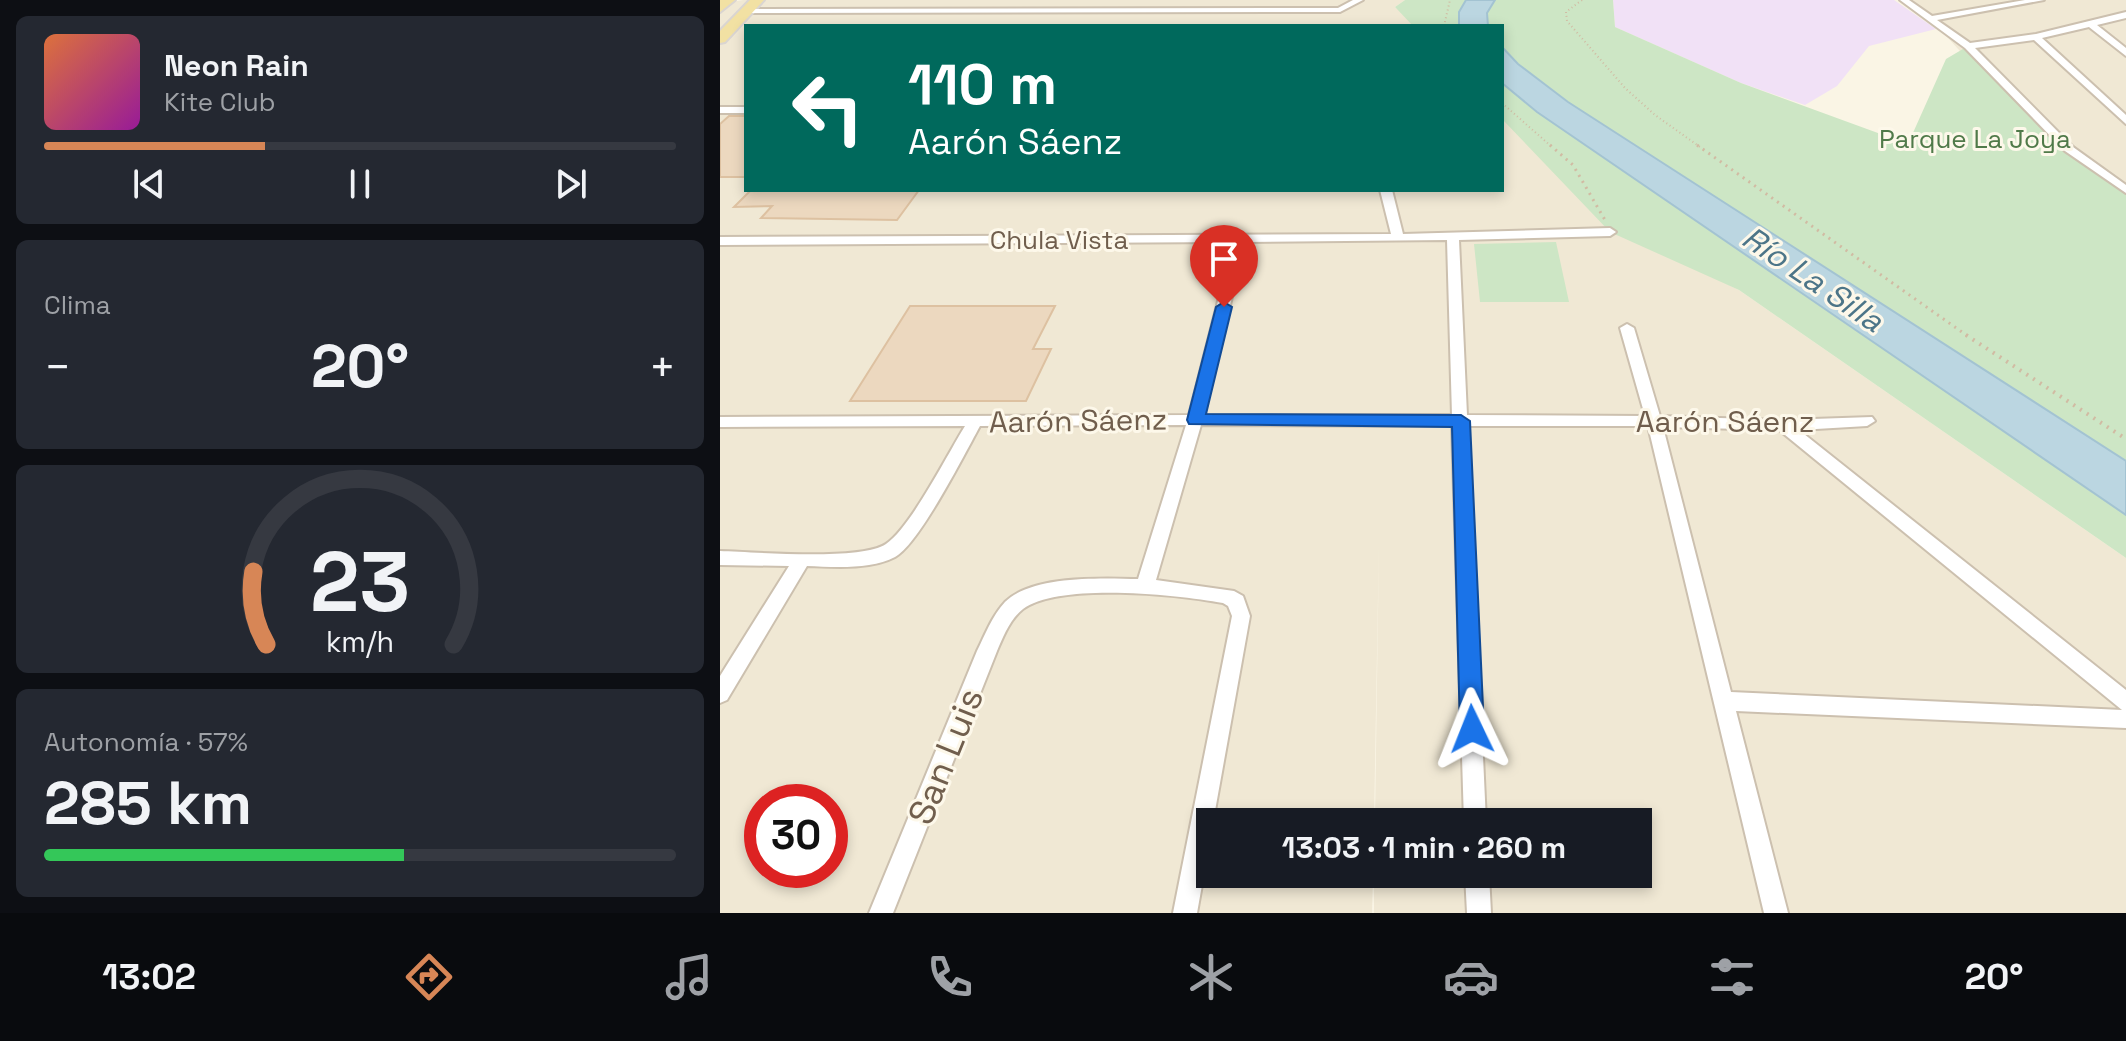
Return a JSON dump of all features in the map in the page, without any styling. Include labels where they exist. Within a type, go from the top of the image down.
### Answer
[{"type":"main road","points":[[720,7],[728,0]]},
{"type":"main road","points":[[720,39],[757,0]]},
{"type":"street","points":[[929,11],[941,0]]},
{"type":"street","points":[[1008,11],[1018,0]]},
{"type":"street","points":[[1074,11],[1083,0]]},
{"type":"street","points":[[1147,10],[1153,0]]},
{"type":"street","points":[[1336,0],[1341,14]]},
{"type":"street","points":[[745,11],[1147,10],[1341,14],[1359,0]]},
{"type":"street","points":[[1904,0],[1968,46],[2069,149],[2126,190]]},
{"type":"street","points":[[1933,18],[2040,0]]},
{"type":"street","points":[[858,19],[866,11]]},
{"type":"street","points":[[1968,46],[2036,37],[2126,15]]},
{"type":"street","points":[[2092,25],[2126,53]]},
{"type":"street","points":[[2036,37],[2126,121]]},
{"type":"street","points":[[720,110],[744,110]]},
{"type":"street","points":[[1386,192],[1398,238],[1610,232]]},
{"type":"street","points":[[1453,237],[1475,808]]},
{"type":"street","name":"Chula Vista","points":[[720,241],[1398,238]]},
{"type":"street","points":[[1185,913],[1240,625],[1239,608],[1236,601],[1227,596],[1145,587],[1195,420],[1240,239]]},
{"type":"street","points":[[1627,328],[1654,421],[1776,913]]},
{"type":"street","name":"Aarón Sáenz","points":[[720,422],[1654,421],[1783,425],[1867,421]]},
{"type":"street","points":[[720,558],[868,559],[889,552],[908,535],[975,422]]},
{"type":"street","points":[[1783,425],[2126,702]]},
{"type":"street","points":[[720,694],[802,560]]},
{"type":"street","name":"San Luis","points":[[881,913],[987,651],[1005,616],[1017,603],[1032,595],[1062,588],[1145,587]]},
{"type":"street","points":[[1723,701],[2126,719]]},
{"type":"street","points":[[1478,888],[1479,913]]},
{"type":"path","points":[[1444,24],[1450,0]]},
{"type":"path","points":[[1582,0],[1566,12],[1567,21],[1642,105],[1961,332],[2126,439]]},
{"type":"path","points":[[1504,105],[1573,165],[1610,232]]},
{"type":"shaded area","points":[[743,0],[1405,0],[1395,7],[1413,24],[744,24],[744,192],[1504,192],[1504,115],[1617,229],[1739,290],[2126,558],[2126,913],[1374,913],[1374,888],[1652,888],[1652,808],[1375,808],[1379,541],[1374,808],[1196,808],[1196,888],[1373,888],[1372,913],[720,913],[720,4]]},
{"type":"shaded area","points":[[1613,0],[1894,0],[1936,29],[1869,46],[1837,86],[1805,105],[1741,83],[1615,27]]},
{"type":"shaded area","points":[[1899,0],[2126,0],[2126,195],[1986,80],[1941,30]]},
{"type":"green space","name":"Parque La Joya","points":[[1405,0],[1613,0],[1615,27],[1741,83],[1908,144],[1946,59],[1968,46],[2057,138],[2126,190],[2126,558],[1739,290],[1610,232],[1504,121],[1504,24],[1411,24],[1395,7]]},
{"type":"green space","points":[[1556,242],[1569,302],[1480,302],[1474,244]]},
{"type":"water","points":[[1466,0],[1495,0],[1487,13],[1488,24],[1459,24],[1459,12]]},
{"type":"water","name":"Río La Silla","points":[[1504,49],[1518,64],[1568,102],[2126,461],[2126,515],[1537,112],[1504,85]]},
{"type":"building","points":[[729,116],[744,116],[744,177],[720,177],[720,124]]},
{"type":"building","points":[[749,192],[918,192],[897,220],[761,218],[772,206],[734,207]]},
{"type":"building","points":[[910,306],[1055,306],[1033,349],[1051,349],[1026,401],[850,401]]},
{"type":"route","points":[[1224,307],[1195,420],[1461,421],[1472,729]]}]
